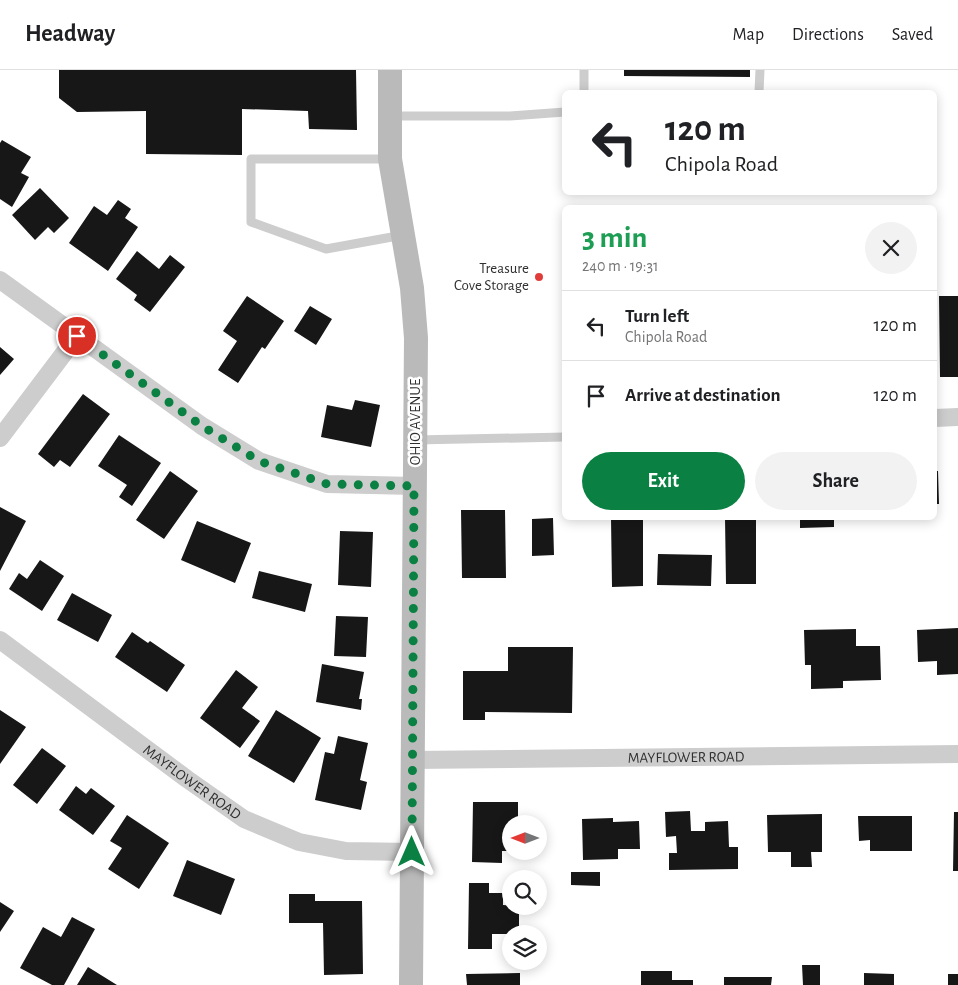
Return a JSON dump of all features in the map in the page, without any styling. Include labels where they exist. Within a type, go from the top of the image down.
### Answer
[{"type":"street","name":"OHIO AVENUE","points":[[390,70],[390,158],[412,288],[416,338],[411,985]]},
{"type":"street","points":[[0,280],[202,426],[259,461],[327,484],[414,486]]},
{"type":"street","points":[[0,438],[77,336]]},
{"type":"street","points":[[937,418],[958,417]]},
{"type":"street","name":"MAYFLOWER ROAD","points":[[0,640],[187,780],[244,819],[299,842],[346,851],[412,852]]},
{"type":"street","name":"MAYFLOWER ROAD","points":[[412,760],[958,754]]},
{"type":"lane","points":[[584,70],[584,90]]},
{"type":"lane","points":[[759,90],[760,70]]},
{"type":"lane","points":[[389,116],[510,116],[562,112]]},
{"type":"lane","points":[[390,158],[251,159],[251,222],[326,249],[403,235]]},
{"type":"lane","points":[[415,440],[562,437]]},
{"type":"building","points":[[59,70],[356,70],[357,130],[309,129],[308,111],[242,109],[242,155],[146,154],[146,111],[77,112],[59,98]]},
{"type":"building","points":[[624,70],[750,70],[750,77],[624,76]]},
{"type":"building","points":[[2,140],[31,157],[21,173],[29,177],[12,207],[0,199],[0,143]]},
{"type":"building","points":[[40,188],[69,218],[54,233],[48,227],[35,240],[12,215]]},
{"type":"building","points":[[118,200],[131,209],[125,218],[138,227],[108,271],[69,243],[94,206],[107,215]]},
{"type":"building","points":[[137,251],[159,269],[170,255],[185,267],[150,312],[134,300],[137,295],[116,279]]},
{"type":"building","points":[[247,296],[284,321],[265,349],[262,347],[238,383],[218,370],[237,341],[223,331]]},
{"type":"building","points":[[939,296],[958,296],[958,377],[940,377]]},
{"type":"building","points":[[310,306],[332,319],[316,345],[294,331]]},
{"type":"building","points":[[0,347],[14,359],[0,375]]},
{"type":"building","points":[[83,394],[110,414],[70,467],[60,460],[54,467],[38,454]]},
{"type":"building","points":[[355,400],[380,405],[371,447],[321,437],[327,405],[352,410]]},
{"type":"building","points":[[119,435],[161,463],[132,506],[119,497],[127,485],[98,466]]},
{"type":"building","points":[[170,471],[198,491],[164,539],[136,520]]},
{"type":"building","points":[[937,471],[938,471],[939,504],[937,504]]},
{"type":"building","points":[[0,507],[26,521],[0,571]]},
{"type":"building","points":[[461,510],[505,510],[506,578],[462,578]]},
{"type":"building","points":[[553,518],[554,555],[532,556],[532,519]]},
{"type":"building","points":[[611,520],[643,520],[643,586],[612,587]]},
{"type":"building","points":[[725,520],[756,520],[756,584],[726,584]]},
{"type":"building","points":[[800,520],[834,520],[834,527],[800,528]]},
{"type":"building","points":[[197,521],[251,543],[235,583],[181,560]]},
{"type":"building","points":[[340,531],[373,532],[371,587],[338,585]]},
{"type":"building","points":[[658,554],[712,555],[711,586],[657,585]]},
{"type":"building","points":[[40,560],[64,576],[42,611],[9,589],[19,573],[27,579]]},
{"type":"building","points":[[259,571],[312,584],[305,612],[252,598]]},
{"type":"building","points":[[72,593],[112,615],[98,642],[57,620]]},
{"type":"building","points":[[336,616],[368,617],[366,657],[334,656]]},
{"type":"building","points":[[958,628],[958,674],[937,675],[937,661],[918,662],[917,630]]},
{"type":"building","points":[[856,629],[856,646],[880,646],[881,680],[843,681],[843,688],[811,689],[811,665],[805,665],[804,630]]},
{"type":"building","points":[[132,632],[148,643],[150,641],[185,665],[167,692],[115,657]]},
{"type":"building","points":[[508,647],[573,647],[572,713],[485,712],[485,720],[463,720],[463,671],[508,671]]},
{"type":"building","points":[[322,664],[364,672],[359,699],[362,699],[361,710],[316,702]]},
{"type":"building","points":[[236,670],[258,687],[242,708],[260,721],[240,748],[200,718]]},
{"type":"building","points":[[0,710],[26,727],[0,764]]},
{"type":"building","points":[[276,710],[321,738],[294,783],[248,756]]},
{"type":"building","points":[[338,736],[368,743],[360,780],[367,782],[361,810],[315,800],[325,752],[334,754]]},
{"type":"building","points":[[42,748],[66,766],[37,804],[13,785]]},
{"type":"building","points":[[76,786],[86,794],[91,788],[115,806],[93,835],[59,810]]},
{"type":"building","points":[[473,802],[518,802],[518,815],[502,815],[502,863],[472,862]]},
{"type":"building","points":[[690,811],[691,831],[705,831],[705,822],[728,821],[729,847],[738,847],[738,869],[669,870],[669,853],[677,853],[676,836],[666,837],[665,812]]},
{"type":"building","points":[[954,812],[958,812],[958,871],[953,871]]},
{"type":"building","points":[[822,814],[822,852],[811,852],[812,867],[791,867],[791,852],[768,852],[767,815]]},
{"type":"building","points":[[127,815],[169,843],[139,889],[108,869],[122,848],[110,841]]},
{"type":"building","points":[[858,816],[912,816],[912,851],[870,851],[870,840],[859,841]]},
{"type":"building","points":[[613,818],[613,822],[639,821],[640,849],[618,849],[618,859],[583,860],[582,819]]},
{"type":"building","points":[[187,860],[235,879],[221,915],[173,896]]},
{"type":"building","points":[[571,872],[600,872],[600,886],[571,885]]},
{"type":"building","points":[[469,883],[489,883],[489,893],[502,893],[502,915],[519,915],[519,925],[502,925],[502,934],[492,934],[492,949],[468,949]]},
{"type":"building","points":[[289,894],[315,894],[315,901],[362,901],[363,974],[324,975],[323,923],[289,923]]},
{"type":"building","points":[[0,902],[14,911],[0,932]]},
{"type":"building","points":[[72,917],[95,929],[64,985],[52,985],[20,968],[43,927],[61,937]]},
{"type":"building","points":[[802,965],[820,965],[820,985],[803,985]]},
{"type":"building","points":[[88,967],[117,985],[77,985]]},
{"type":"building","points":[[641,971],[672,971],[672,980],[693,980],[693,985],[641,985]]},
{"type":"building","points":[[520,973],[520,985],[467,985],[466,974]]},
{"type":"building","points":[[864,973],[894,974],[894,985],[864,985]]},
{"type":"building","points":[[948,974],[958,974],[958,985],[948,985]]},
{"type":"building","points":[[724,977],[772,977],[771,985],[724,985]]},
{"type":"place","name":"Treasure Cove Storage","points":[[539,277]]},
{"type":"route","points":[[77,336],[202,426],[259,461],[327,484],[414,486],[412,852]]}]
